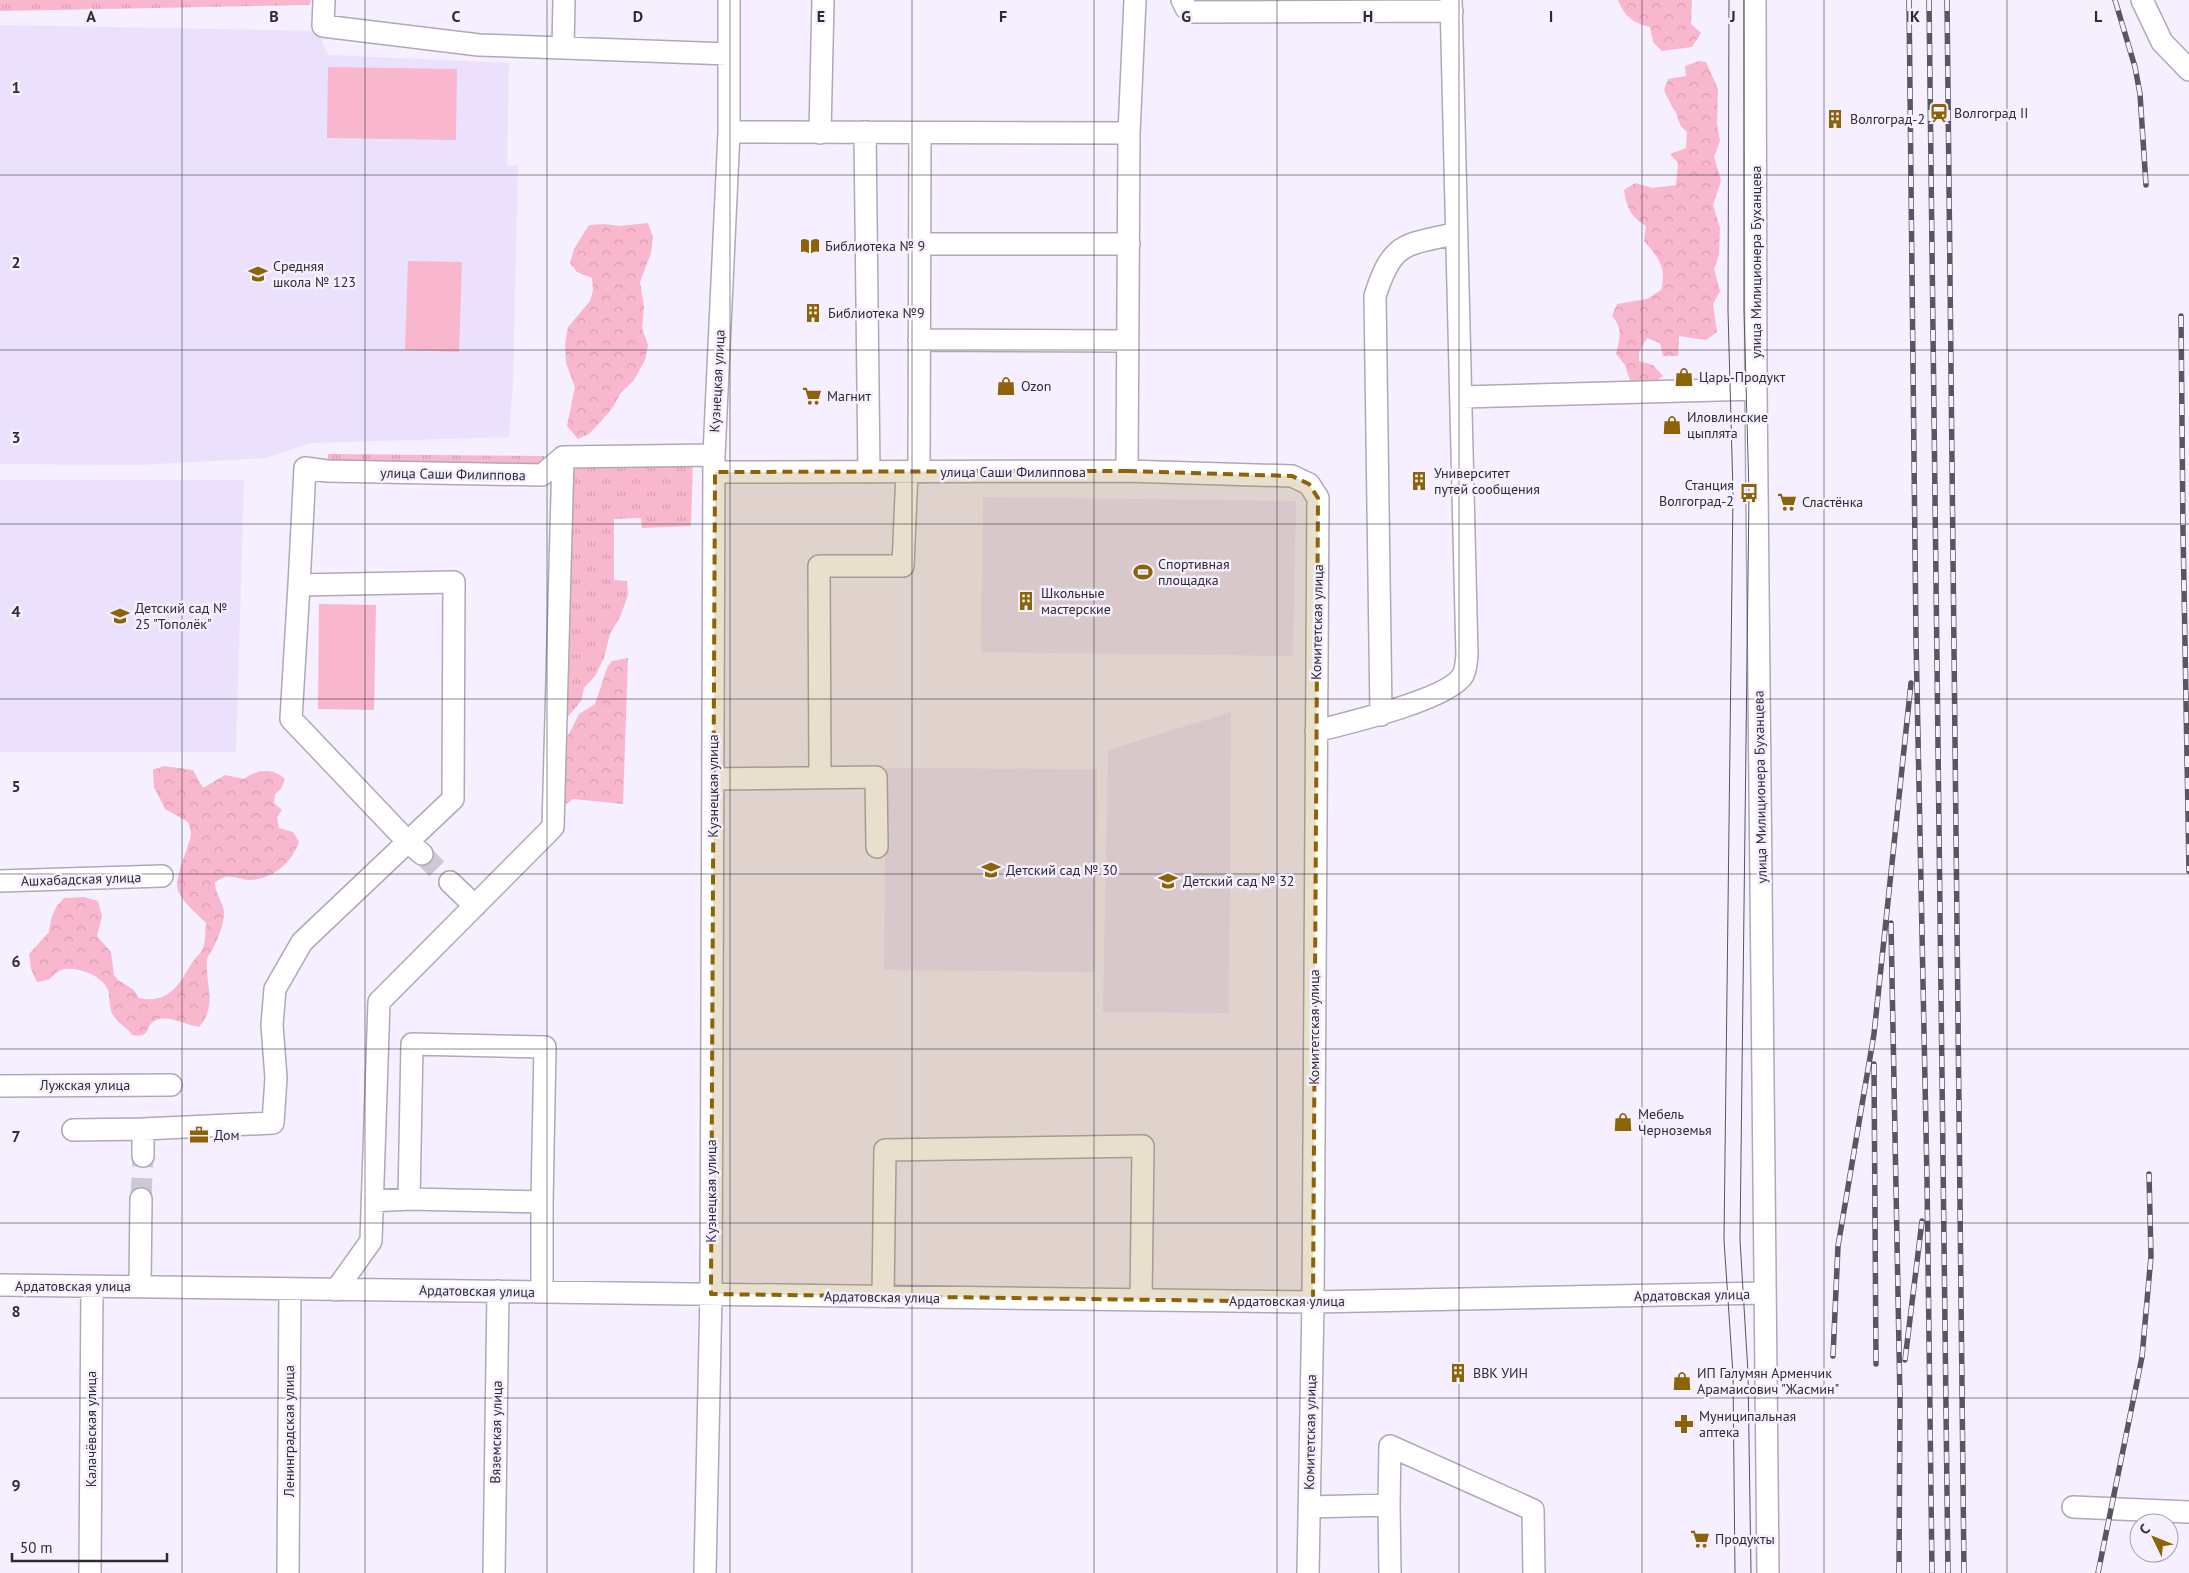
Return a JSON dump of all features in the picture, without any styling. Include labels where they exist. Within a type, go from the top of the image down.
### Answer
[{"type":"street","points":[[324,0],[323,26],[479,45],[729,54]]},
{"type":"street","points":[[563,48],[564,0]]},
{"type":"street","name":"Кузнецкая улица","points":[[706,1573],[711,1294],[715,463],[729,132],[729,0]]},
{"type":"street","points":[[820,133],[823,0]]},
{"type":"street","points":[[1127,472],[1130,133],[1135,0]]},
{"type":"street","points":[[1182,0],[1186,8],[1192,12],[1452,6],[1467,656],[1463,675],[1450,688],[1381,715],[1316,731]]},
{"type":"street","name":"улица Милиционера Буханцева","points":[[1754,0],[1768,1573]]},
{"type":"street","points":[[2142,0],[2162,42],[2189,70]]},
{"type":"street","points":[[729,132],[1130,133]]},
{"type":"street","points":[[865,132],[869,472]]},
{"type":"street","points":[[820,778],[819,566],[904,566],[913,472],[919,340],[920,133]]},
{"type":"street","points":[[1381,715],[1375,296],[1390,258],[1402,247],[1457,233]]},
{"type":"street","points":[[919,244],[1129,244]]},
{"type":"street","points":[[919,340],[1127,341]]},
{"type":"street","points":[[1462,398],[1756,389]]},
{"type":"street","points":[[336,1290],[371,1241],[378,1002],[553,827],[563,456]]},
{"type":"street","name":"улица Саши Филиппова","points":[[299,585],[305,468],[327,471],[542,475],[563,456],[869,472],[1127,472],[1292,476],[1309,484]]},
{"type":"street","name":"Комитетская улица","points":[[1308,1573],[1313,1302],[1318,498],[1309,484]]},
{"type":"street","points":[[73,1130],[273,1123],[276,1078],[272,1025],[275,989],[302,942],[415,848],[453,799],[454,582],[299,585],[292,719],[415,848]]},
{"type":"street","points":[[714,779],[876,777],[877,848]]},
{"type":"street","name":"Ашхабадская улица","points":[[0,881],[162,876]]},
{"type":"street","points":[[450,882],[475,906]]},
{"type":"street","points":[[409,1199],[412,1044],[545,1047],[542,1292]]},
{"type":"street","name":"Лужская улица","points":[[0,1086],[170,1085]]},
{"type":"street","points":[[143,1129],[143,1156]]},
{"type":"street","points":[[883,1297],[885,1150],[1144,1146],[1141,1300]]},
{"type":"street","points":[[140,1286],[141,1199]]},
{"type":"street","points":[[373,1201],[409,1199],[542,1202]]},
{"type":"street","name":"Ардатовская улица","points":[[0,1285],[1313,1302],[1765,1293]]},
{"type":"street","name":"Калачёвская улица","points":[[90,1573],[92,1286]]},
{"type":"street","name":"Ленинградская улица","points":[[288,1573],[290,1289]]},
{"type":"street","name":"Вяземская улица","points":[[494,1573],[498,1291]]},
{"type":"street","points":[[1390,1573],[1390,1446],[1533,1510],[1534,1573]]},
{"type":"street","points":[[1309,1508],[1389,1505]]},
{"type":"street","points":[[2073,1507],[2189,1512]]},
{"type":"highlighted area","points":[[1127,471],[1292,476],[1309,484],[1318,498],[1313,1302],[711,1294],[715,472]]},
{"type":"shaded area","name":"Средняя школа № 123","points":[[0,25],[318,31],[328,55],[509,63],[507,166],[518,165],[513,382],[509,437],[310,443],[266,458],[137,465],[0,464]]},
{"type":"shaded area","name":"Детский сад № 25 \"Тополёк\"","points":[[0,480],[244,480],[236,752],[0,752]]},
{"type":"shaded area","points":[[983,497],[1296,501],[1293,656],[981,652]]},
{"type":"shaded area","name":"Детский сад № 32","points":[[1231,712],[1229,1013],[1103,1012],[1108,750]]},
{"type":"shaded area","name":"Детский сад № 30","points":[[886,768],[1097,769],[1095,972],[884,970]]},
{"type":"green space","points":[[0,0],[311,0],[310,5],[0,11]]},
{"type":"green space","points":[[1618,0],[1692,0],[1691,24],[1701,33],[1692,47],[1662,51],[1653,42],[1650,27],[1626,15]]},
{"type":"green space","points":[[1699,61],[1706,62],[1718,89],[1717,124],[1720,141],[1714,156],[1721,181],[1713,205],[1720,228],[1719,255],[1714,269],[1720,291],[1713,304],[1717,332],[1706,340],[1679,336],[1678,356],[1663,356],[1660,343],[1647,338],[1639,352],[1639,361],[1653,365],[1663,376],[1649,386],[1633,390],[1625,365],[1616,354],[1619,329],[1612,316],[1617,304],[1647,299],[1661,290],[1663,275],[1658,258],[1644,241],[1646,226],[1630,211],[1624,190],[1635,183],[1653,188],[1676,185],[1678,163],[1670,154],[1686,148],[1687,132],[1681,126],[1664,90],[1668,79],[1686,76],[1685,66]]},
{"type":"green space","points":[[328,67],[457,69],[456,140],[327,138]]},
{"type":"green space","points":[[648,223],[653,237],[651,253],[640,282],[644,307],[642,328],[648,345],[645,360],[634,380],[620,394],[613,407],[603,419],[589,434],[578,439],[567,426],[575,387],[566,363],[565,344],[568,327],[590,301],[593,291],[592,278],[577,272],[570,263],[574,249],[589,225],[620,226]]},
{"type":"green space","points":[[408,261],[462,262],[459,352],[405,350]]},
{"type":"green space","points":[[328,454],[544,456],[544,466],[328,464]]},
{"type":"green space","points":[[693,460],[691,526],[642,528],[641,518],[614,519],[614,580],[627,581],[628,595],[620,617],[610,634],[604,658],[595,676],[584,688],[581,701],[559,727],[566,474],[577,464]]},
{"type":"green space","points":[[319,604],[376,605],[374,710],[318,709]]},
{"type":"green space","points":[[628,658],[623,804],[573,799],[566,804],[561,798],[560,744],[569,734],[579,714],[595,704],[607,668],[612,661]]},
{"type":"green space","points":[[164,766],[193,770],[203,788],[225,775],[244,779],[254,773],[265,771],[280,775],[285,779],[281,789],[275,794],[274,803],[282,810],[277,817],[279,828],[293,832],[299,842],[287,862],[268,876],[252,880],[225,877],[215,883],[224,917],[218,937],[207,959],[209,1003],[205,1019],[199,1027],[172,1019],[161,1019],[152,1022],[145,1033],[138,1036],[132,1035],[113,1015],[110,1008],[108,990],[100,980],[88,972],[67,969],[61,970],[47,980],[37,982],[31,969],[29,954],[49,932],[51,919],[56,907],[64,898],[84,897],[98,901],[102,916],[97,936],[111,952],[114,975],[118,980],[134,990],[139,998],[149,999],[164,996],[181,981],[201,952],[205,940],[206,923],[188,905],[177,887],[179,871],[191,832],[188,822],[165,809],[154,787],[153,770]]},
{"type":"tunnel","points":[[422,854],[450,882]]},
{"type":"tunnel","points":[[141,1199],[143,1156]]},
{"type":"tram line","points":[[1729,0],[1728,311],[1733,493],[1724,1240],[1733,1374],[1735,1573]]},
{"type":"tram line","points":[[1744,0],[1744,311],[1749,493],[1740,1240],[1748,1373],[1751,1573]]},
{"type":"railway","points":[[1909,0],[1916,638],[1927,1179],[1932,1573]]},
{"type":"railway","points":[[1929,0],[1948,1573]]},
{"type":"railway","points":[[1947,0],[1964,1573]]},
{"type":"railway","points":[[2115,0],[2135,67],[2140,94],[2146,185]]},
{"type":"railway","points":[[2181,316],[2189,871]]},
{"type":"railway","points":[[1833,1356],[1838,1246],[1874,1034],[1911,683]]},
{"type":"railway","points":[[1891,923],[1900,1400]]},
{"type":"railway","points":[[1874,1064],[1876,1364]]},
{"type":"railway","points":[[2098,1573],[2142,1357],[2151,1256],[2149,1174]]},
{"type":"railway","points":[[1905,1360],[1922,1221]]},
{"type":"railway","points":[[1899,1573],[1900,1394]]},
{"type":"place","name":"Волгоград II","points":[[1939,113]]},
{"type":"place","name":"Волгоград-2","points":[[1835,119]]},
{"type":"place","name":"Библиотека № 9","points":[[810,246]]},
{"type":"place","name":"Средняя школа № 123","points":[[258,274]]},
{"type":"place","name":"Библиотека №9","points":[[813,313]]},
{"type":"place","name":"Царь-Продукт","points":[[1684,377]]},
{"type":"place","name":"Ozon","points":[[1006,386]]},
{"type":"place","name":"Магнит","points":[[812,396]]},
{"type":"place","name":"Иловлинские цыплята","points":[[1672,425]]},
{"type":"place","name":"Университет путей сообщения","points":[[1419,481]]},
{"type":"place","name":"Станция Волгоград-2","points":[[1749,493]]},
{"type":"place","name":"Сластёнка","points":[[1787,502]]},
{"type":"place","name":"Спортивная площадка","points":[[1143,572]]},
{"type":"place","name":"Школьные мастерские","points":[[1026,601]]},
{"type":"place","name":"Детский сад № 25 \"Тополёк\"","points":[[120,616]]},
{"type":"place","name":"Детский сад № 30","points":[[991,870]]},
{"type":"place","name":"Детский сад № 32","points":[[1168,881]]},
{"type":"place","name":"Мебель Черноземья","points":[[1623,1122]]},
{"type":"place","name":"Дом","points":[[199,1135]]},
{"type":"place","name":"ВВК УИН","points":[[1458,1373]]},
{"type":"place","name":"ИП Галумян Арменчик Арамаисович \"Жасмин\"","points":[[1682,1381]]},
{"type":"place","name":"Муниципальная аптека","points":[[1684,1424]]},
{"type":"place","name":"Продукты","points":[[1700,1539]]}]
